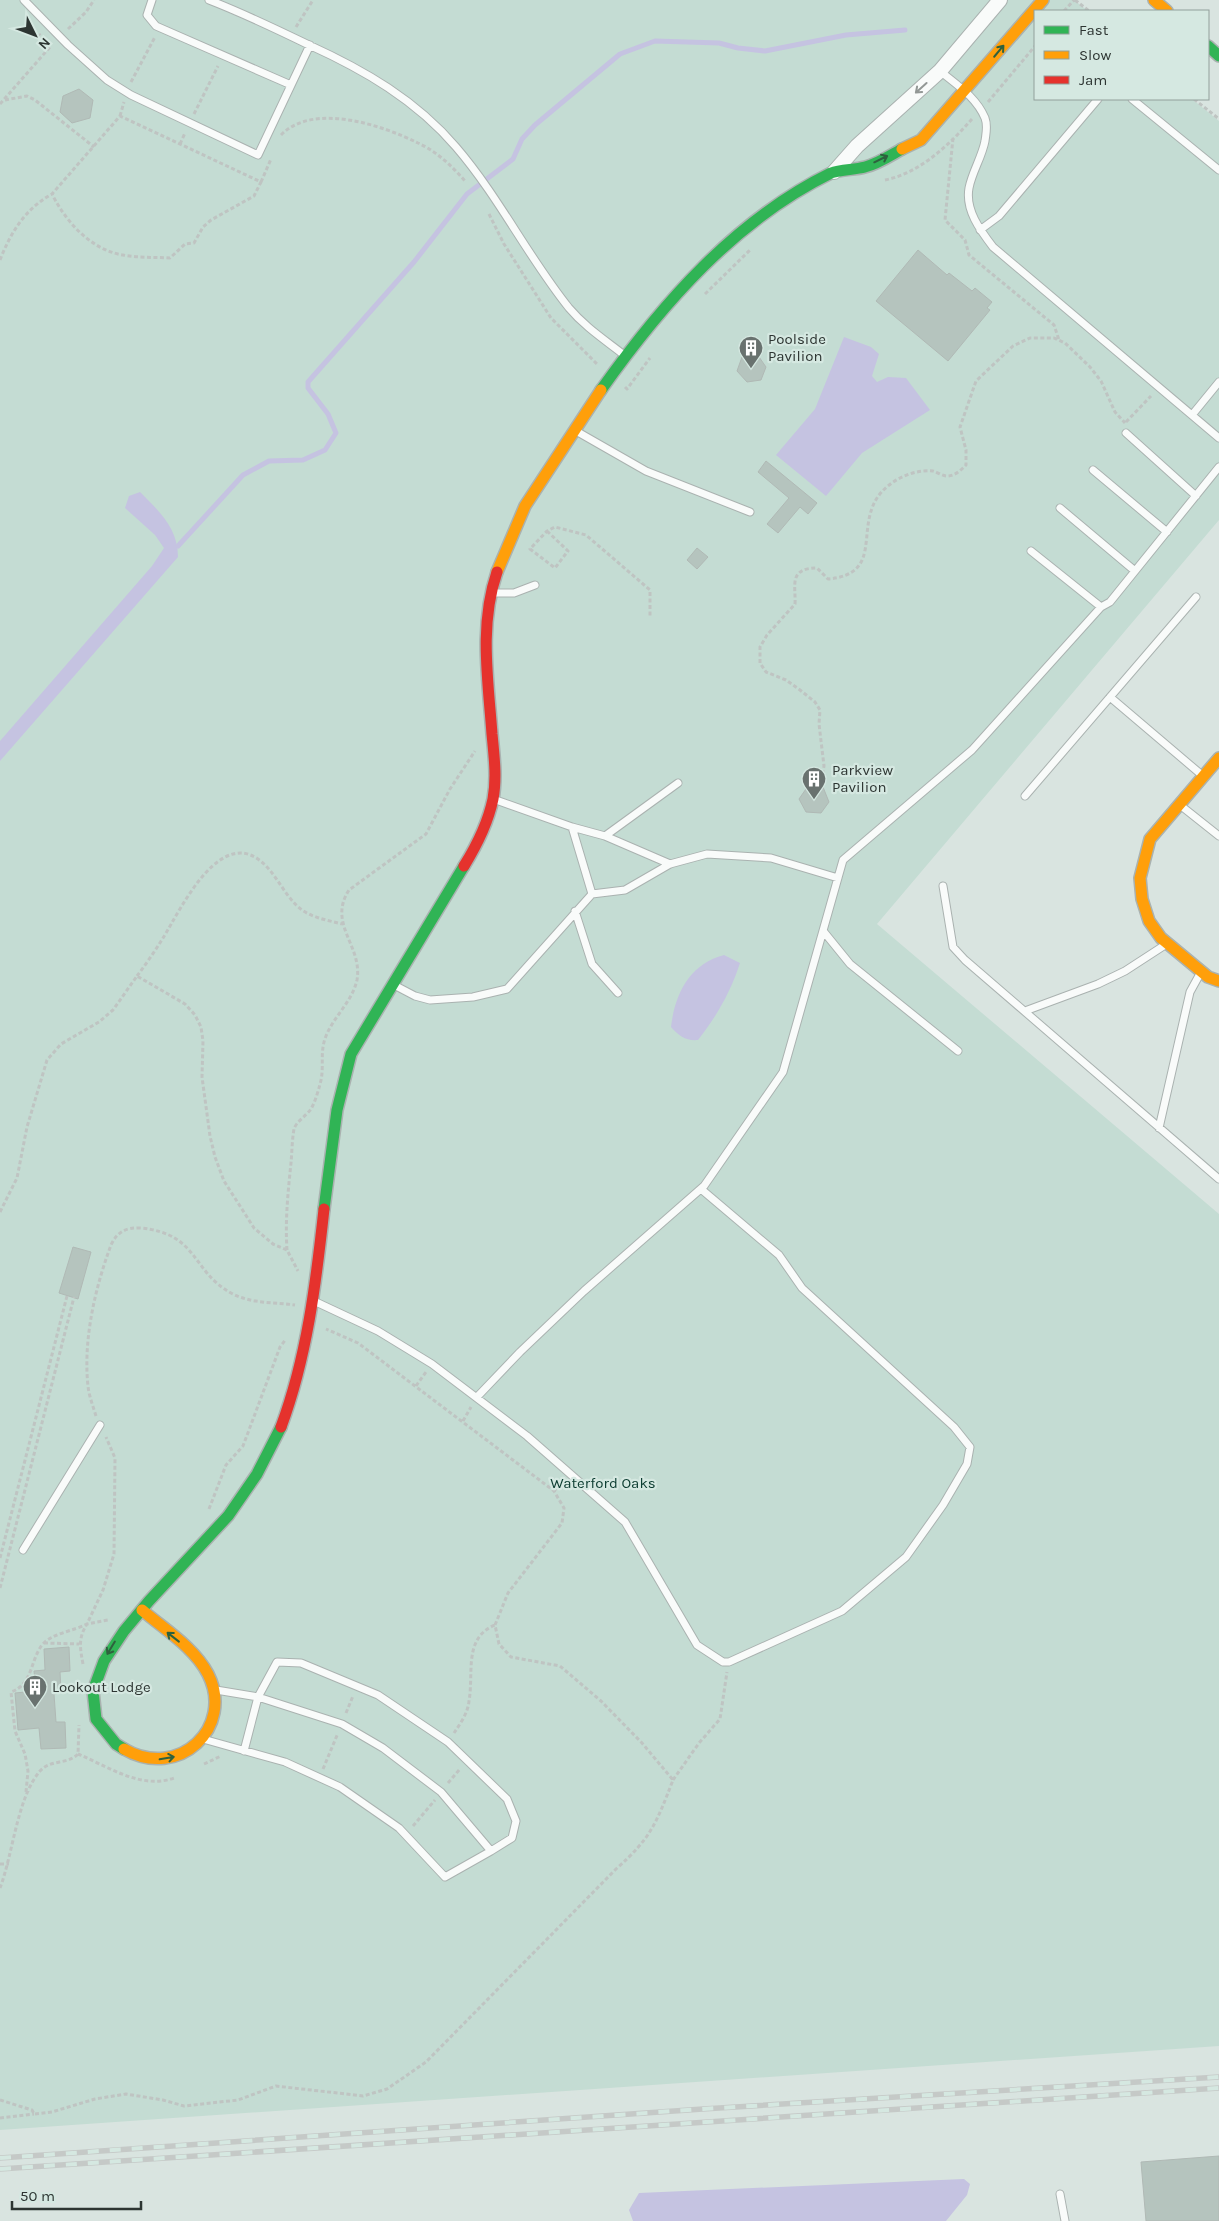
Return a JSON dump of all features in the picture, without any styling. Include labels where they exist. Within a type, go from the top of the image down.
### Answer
[{"type":"street","points":[[834,172],[857,146],[940,71],[1000,0]]},
{"type":"street","points":[[142,1610],[190,1650],[209,1673],[216,1690],[215,1713],[203,1739],[186,1754],[162,1760],[138,1757],[120,1748],[108,1738],[98,1725],[93,1694],[97,1674],[113,1644],[142,1610],[216,1532],[247,1492],[285,1418],[296,1383],[313,1301],[334,1122],[343,1080],[352,1054],[472,853],[483,830],[493,799],[495,759],[485,642],[490,592],[504,551],[525,506],[574,429],[625,356],[688,283],[728,241],[796,192],[834,172],[866,167],[921,140],[1042,0]]},
{"type":"street","points":[[1154,0],[1166,10]]},
{"type":"street","points":[[1209,47],[1219,56]]},
{"type":"street","points":[[1219,758],[1150,839],[1141,867],[1140,878],[1142,900],[1149,921],[1168,944],[1201,971],[1219,981]]},
{"type":"lane","points":[[24,0],[60,37],[107,80],[127,92],[258,155],[310,45]]},
{"type":"lane","points":[[152,0],[147,15],[160,27],[290,85]]},
{"type":"lane","points":[[209,0],[344,60],[391,88],[416,107],[456,146],[498,202],[570,309],[590,330],[625,356]]},
{"type":"lane","points":[[940,71],[965,91],[980,110],[987,129],[983,151],[969,188],[969,205],[980,230],[993,247],[1219,438]]},
{"type":"lane","points":[[980,230],[999,216],[1097,100]]},
{"type":"lane","points":[[1133,100],[1219,170]]},
{"type":"lane","points":[[1192,415],[1216,390],[1219,382]]},
{"type":"lane","points":[[574,429],[646,471],[750,512]]},
{"type":"lane","points":[[1126,433],[1196,496]]},
{"type":"lane","points":[[477,1398],[520,1352],[584,1291],[701,1189],[784,1072],[843,860],[972,750],[1101,607],[1110,602],[1219,468]]},
{"type":"lane","points":[[1093,470],[1167,532]]},
{"type":"lane","points":[[1060,508],[1136,571]]},
{"type":"lane","points":[[1031,551],[1101,607]]},
{"type":"lane","points":[[490,592],[514,593],[535,585]]},
{"type":"lane","points":[[1026,796],[1196,596]]},
{"type":"lane","points":[[1110,697],[1204,776]]},
{"type":"lane","points":[[605,836],[678,783]]},
{"type":"lane","points":[[493,799],[572,827],[605,836],[670,864]]},
{"type":"lane","points":[[1180,805],[1219,836]]},
{"type":"lane","points":[[572,827],[592,894]]},
{"type":"lane","points":[[393,985],[415,996],[430,1000],[474,997],[507,989],[592,894],[625,890],[670,864],[707,854],[771,858],[838,878]]},
{"type":"lane","points":[[943,886],[953,947],[964,960],[1219,1179]]},
{"type":"lane","points":[[575,911],[592,964],[618,993]]},
{"type":"lane","points":[[824,932],[850,964],[958,1051]]},
{"type":"lane","points":[[1026,1012],[1126,971],[1168,944]]},
{"type":"lane","points":[[1160,1128],[1190,992],[1201,971]]},
{"type":"lane","points":[[313,1301],[378,1331],[432,1364],[527,1436],[625,1522],[697,1645],[723,1662],[729,1662],[842,1611],[906,1557],[943,1505],[967,1464],[970,1446],[954,1427],[802,1288],[779,1254],[701,1189]]},
{"type":"lane","points":[[23,1550],[100,1425]]},
{"type":"lane","points":[[203,1739],[244,1751],[285,1762],[340,1787],[399,1828],[445,1877],[512,1838],[516,1821],[507,1799],[448,1742],[378,1695],[301,1663],[277,1662],[258,1697],[244,1751]]},
{"type":"lane","points":[[216,1690],[258,1697],[342,1724],[383,1748],[441,1792],[491,1851]]},
{"type":"lane","points":[[1060,2194],[1065,2221]]},
{"type":"path","points":[[0,104],[50,47],[86,12],[94,0]]},
{"type":"path","points":[[290,36],[313,0]]},
{"type":"path","points":[[1065,10],[1074,0],[1088,10]]},
{"type":"path","points":[[0,260],[12,232],[22,219],[38,202],[52,194],[120,116],[127,92],[160,27]]},
{"type":"path","points":[[38,34],[50,47]]},
{"type":"path","points":[[882,180],[899,177],[919,167],[941,149],[980,110],[1034,47]]},
{"type":"path","points":[[180,144],[223,55]]},
{"type":"path","points":[[3,100],[28,96],[94,147]]},
{"type":"path","points":[[1195,100],[1219,119]]},
{"type":"path","points":[[120,116],[261,182]]},
{"type":"path","points":[[278,142],[282,134],[307,120],[336,118],[356,121],[419,143],[455,169],[471,187]]},
{"type":"path","points":[[52,194],[60,210],[72,225],[97,246],[122,255],[170,258],[185,244],[194,244],[203,227],[211,220],[254,196],[275,150]]},
{"type":"path","points":[[485,206],[504,244],[551,318],[610,376],[627,389],[656,350]]},
{"type":"path","points":[[704,296],[756,244]]},
{"type":"path","points":[[820,787],[824,766],[819,724],[820,710],[815,702],[786,680],[766,672],[760,663],[759,656],[767,635],[795,604],[793,586],[802,571],[808,568],[817,568],[828,579],[844,578],[861,565],[866,551],[870,513],[877,498],[886,486],[920,470],[947,476],[966,465],[966,450],[960,427],[976,382],[1013,346],[1030,338],[1054,338],[1065,343],[1090,367],[1101,381],[1115,412],[1125,422],[1126,433]]},
{"type":"path","points":[[1125,422],[1159,387]]},
{"type":"path","points":[[546,531],[568,550],[555,568],[530,549],[546,531],[555,527],[586,535],[650,590],[650,617]]},
{"type":"path","points":[[299,1272],[286,1250],[287,1208],[295,1127],[312,1108],[321,1082],[320,1052],[326,1035],[350,999],[357,980],[356,955],[342,924],[343,905],[350,890],[426,834],[450,789],[478,745]]},
{"type":"path","points":[[0,1212],[17,1178],[27,1127],[48,1060],[61,1044],[99,1022],[113,1010],[163,938],[181,906],[212,865],[224,857],[241,853],[254,857],[266,866],[308,914],[342,924]]},
{"type":"path","points":[[137,976],[185,1004],[195,1015],[201,1028],[203,1040],[202,1077],[215,1157],[224,1181],[254,1228],[272,1244],[286,1250]]},
{"type":"path","points":[[84,1670],[79,1644],[81,1633],[103,1590],[114,1554],[116,1458],[100,1425],[88,1388],[87,1359],[93,1311],[105,1259],[116,1235],[123,1230],[136,1228],[164,1232],[180,1239],[212,1277],[231,1293],[252,1301],[301,1306]]},
{"type":"path","points":[[0,1558],[67,1296]]},
{"type":"path","points":[[0,1588],[74,1298]]},
{"type":"path","points":[[208,1511],[226,1465],[243,1446],[280,1346],[292,1336]]},
{"type":"path","points":[[0,1888],[9,1864],[26,1795],[28,1771],[20,1739],[15,1731],[11,1692],[16,1690],[30,1676],[44,1643],[51,1638],[87,1624],[112,1619]]},
{"type":"path","points":[[448,1742],[462,1720],[469,1702],[470,1665],[478,1636],[486,1629],[495,1625]]},
{"type":"path","points":[[44,1643],[79,1644]]},
{"type":"path","points":[[673,1780],[699,1743],[720,1719],[729,1662]]},
{"type":"path","points":[[26,1795],[41,1770],[55,1762],[72,1759],[78,1754],[79,1720]]},
{"type":"path","points":[[0,1864],[9,1864]]},
{"type":"path","points":[[0,2118],[34,2114]]},
{"type":"green space","name":"Waterford Oaks","points":[[0,0],[1074,0],[1087,10],[1034,10],[1034,100],[1193,100],[1219,121],[1219,520],[877,924],[1219,1214],[1219,2046],[0,2130]]},
{"type":"water","points":[[844,337],[871,347],[879,354],[872,376],[877,382],[888,377],[906,378],[930,410],[862,453],[826,496],[776,455],[815,409]]},
{"type":"water","points":[[140,492],[160,513],[171,529],[175,537],[178,557],[0,761],[0,741],[152,566],[164,548],[155,535],[125,508],[129,496]]},
{"type":"water","points":[[724,955],[740,963],[728,993],[698,1040],[690,1040],[683,1037],[671,1027],[676,1003],[686,982],[702,965]]},
{"type":"water","points":[[964,2179],[970,2184],[967,2195],[946,2221],[633,2221],[629,2210],[639,2193]]},
{"type":"building","points":[[79,89],[93,100],[90,118],[72,123],[60,112],[63,96]]},
{"type":"building","points":[[918,250],[947,275],[949,273],[972,291],[975,288],[992,302],[987,308],[990,310],[948,361],[876,301]]},
{"type":"building","name":"Poolside Pavilion","points":[[757,354],[766,367],[761,380],[747,382],[737,371],[742,357]]},
{"type":"building","points":[[766,461],[817,503],[808,514],[800,507],[778,533],[767,524],[789,498],[758,472]]},
{"type":"building","points":[[697,548],[708,557],[697,569],[687,560]]},
{"type":"building","name":"Parkview Pavilion","points":[[808,786],[823,787],[829,802],[821,813],[806,812],[799,799]]},
{"type":"building","points":[[73,1247],[91,1252],[78,1299],[59,1293]]},
{"type":"building","name":"Lookout Lodge","points":[[69,1647],[70,1671],[60,1672],[61,1693],[54,1694],[56,1722],[65,1722],[66,1748],[41,1749],[39,1728],[18,1730],[15,1693],[36,1691],[34,1671],[45,1670],[44,1649]]},
{"type":"building","points":[[1219,2156],[1219,2221],[1146,2221],[1141,2162]]},
{"type":"waterway","points":[[178,546],[243,475],[269,461],[303,460],[325,450],[336,433],[328,414],[308,388],[308,382],[414,262],[467,194],[513,159],[522,139],[535,125],[620,54],[655,41],[719,43],[738,48],[765,51],[846,35],[905,30]]},
{"type":"railway","points":[[0,2158],[703,2109],[1219,2077]]},
{"type":"railway","points":[[0,2169],[1219,2088]]},
{"type":"traffic: fast","points":[[1209,47],[1219,56]]},
{"type":"traffic: fast","points":[[601,390],[649,326],[675,296],[732,240],[763,215],[796,192],[831,173],[870,166],[902,149]]},
{"type":"traffic: fast","points":[[324,1209],[337,1110],[351,1054],[464,866]]},
{"type":"traffic: fast","points":[[124,1749],[116,1744],[96,1719],[93,1691],[104,1661],[124,1631],[149,1601],[228,1516],[257,1474],[281,1427]]},
{"type":"traffic: slow","points":[[1034,10],[1043,0]]},
{"type":"traffic: slow","points":[[1154,0],[1166,10]]},
{"type":"traffic: slow","points":[[902,149],[921,140],[1034,10]]},
{"type":"traffic: slow","points":[[497,572],[525,506],[601,390]]},
{"type":"traffic: slow","points":[[1219,758],[1150,839],[1140,878],[1142,899],[1149,921],[1161,938],[1208,977],[1219,981]]},
{"type":"traffic: slow","points":[[124,1749],[145,1757],[164,1758],[182,1753],[197,1743],[208,1729],[214,1713],[214,1694],[208,1674],[202,1664],[187,1647],[142,1610]]},
{"type":"traffic: jam","points":[[464,866],[478,842],[485,825],[491,808],[495,783],[486,632],[491,592],[497,572]]},
{"type":"traffic: jam","points":[[281,1427],[298,1374],[304,1347],[314,1292],[324,1209]]},
{"type":"place","name":"Poolside Pavilion","points":[[751,369]]},
{"type":"place","name":"Parkview Pavilion","points":[[814,800]]},
{"type":"place","name":"Lookout Lodge","points":[[35,1708]]}]
